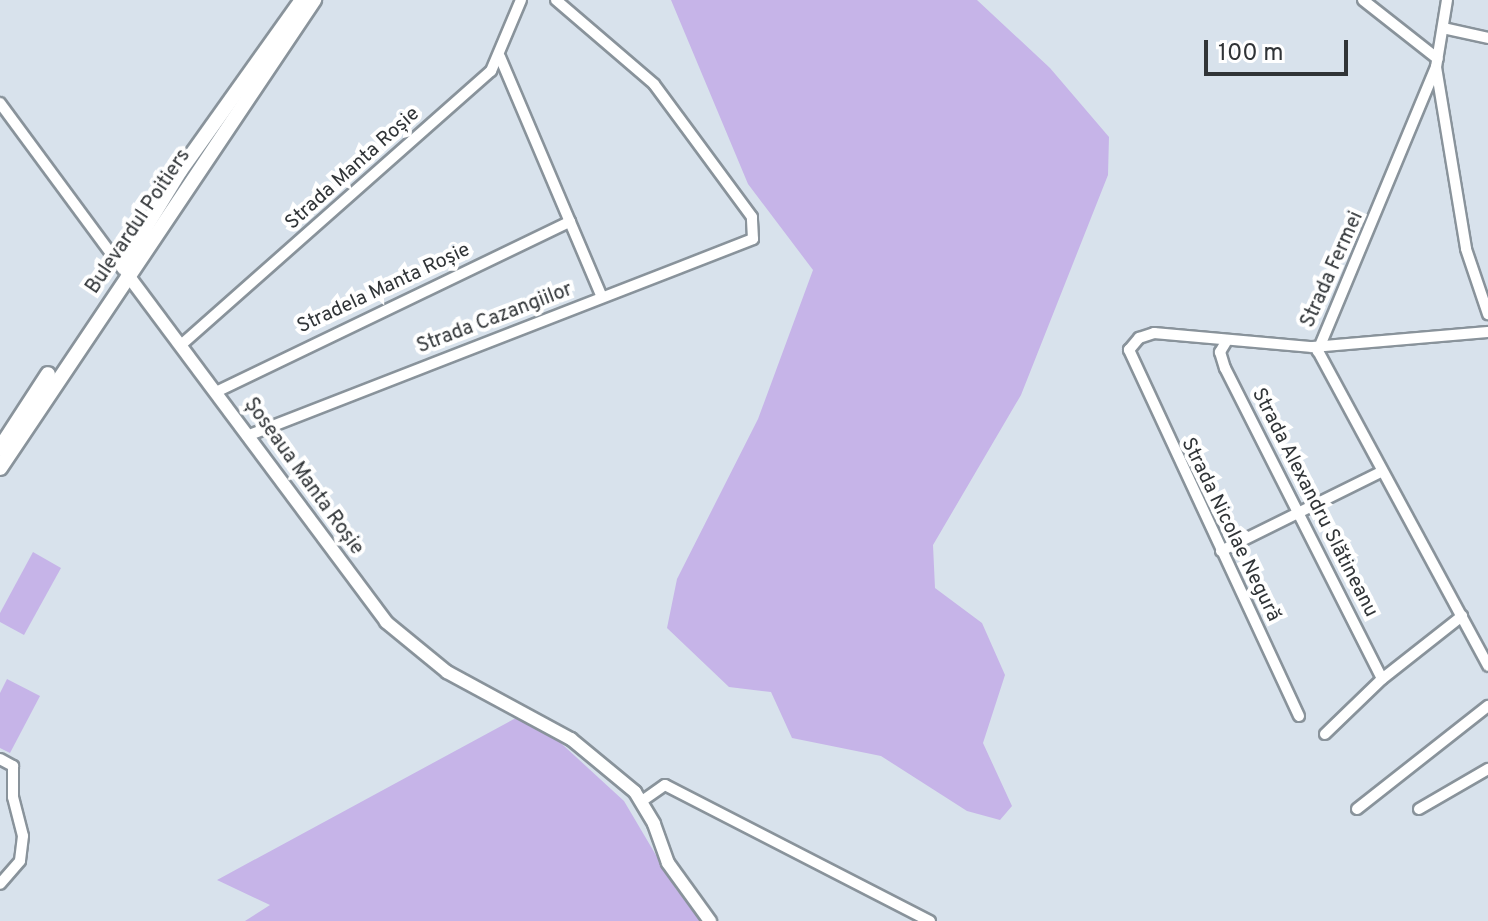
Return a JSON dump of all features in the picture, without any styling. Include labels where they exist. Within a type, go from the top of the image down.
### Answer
[{"type":"main road","name":"Bulevardul Poitiers","points":[[0,468],[124,270],[180,171],[302,0]]},
{"type":"main road","name":"Bulevardul Poitiers","points":[[0,448],[314,0]]},
{"type":"street","name":"Strada Manta Roșie","points":[[181,345],[491,71],[500,57],[508,23],[521,0]]},
{"type":"street","points":[[556,0],[654,84],[756,225],[748,243],[602,297]]},
{"type":"street","points":[[1363,0],[1437,63],[1466,249],[1488,314]]},
{"type":"street","name":"Strada Fermei","points":[[1447,0],[1437,63],[1318,351],[1488,666]]},
{"type":"street","points":[[1443,28],[1488,38]]},
{"type":"street","name":"Strada Cazangiilor","points":[[247,436],[602,297],[500,57]]},
{"type":"street","name":"Șoseaua Manta Roșie","points":[[0,103],[247,436],[408,645],[571,739],[642,801]]},
{"type":"street","name":"Stradela Manta Roșie","points":[[216,392],[570,222]]},
{"type":"street","points":[[1226,342],[1319,345],[1488,332]]},
{"type":"street","name":"Strada Nicolae Negură","points":[[1226,342],[1154,333],[1133,343],[1129,359],[1299,716]]},
{"type":"street","name":"Strada Alexandru Slătineanu","points":[[1226,342],[1220,352],[1225,368],[1301,513],[1382,679]]},
{"type":"street","points":[[1221,551],[1381,472]]},
{"type":"street","points":[[1325,734],[1382,679],[1462,616]]},
{"type":"street","points":[[1357,809],[1488,706]]},
{"type":"street","points":[[0,759],[13,766],[13,797],[23,836],[20,861],[0,884]]},
{"type":"street","points":[[1419,809],[1488,769]]},
{"type":"street","points":[[710,921],[668,863],[642,801],[665,785],[930,921]]},
{"type":"shaded area","points":[[671,0],[977,0],[1050,68],[1109,137],[1108,175],[1021,395],[933,545],[935,588],[982,623],[1005,675],[983,743],[1012,806],[1000,820],[967,811],[881,756],[792,738],[771,692],[729,687],[667,628],[677,579],[758,419],[813,270],[748,184]]},
{"type":"shaded area","points":[[33,552],[61,568],[24,635],[0,622],[0,613]]},
{"type":"shaded area","points":[[7,679],[40,696],[10,753],[0,748],[0,693]]},
{"type":"shaded area","points":[[527,712],[624,801],[676,889],[702,921],[245,921],[270,905],[217,880]]}]
